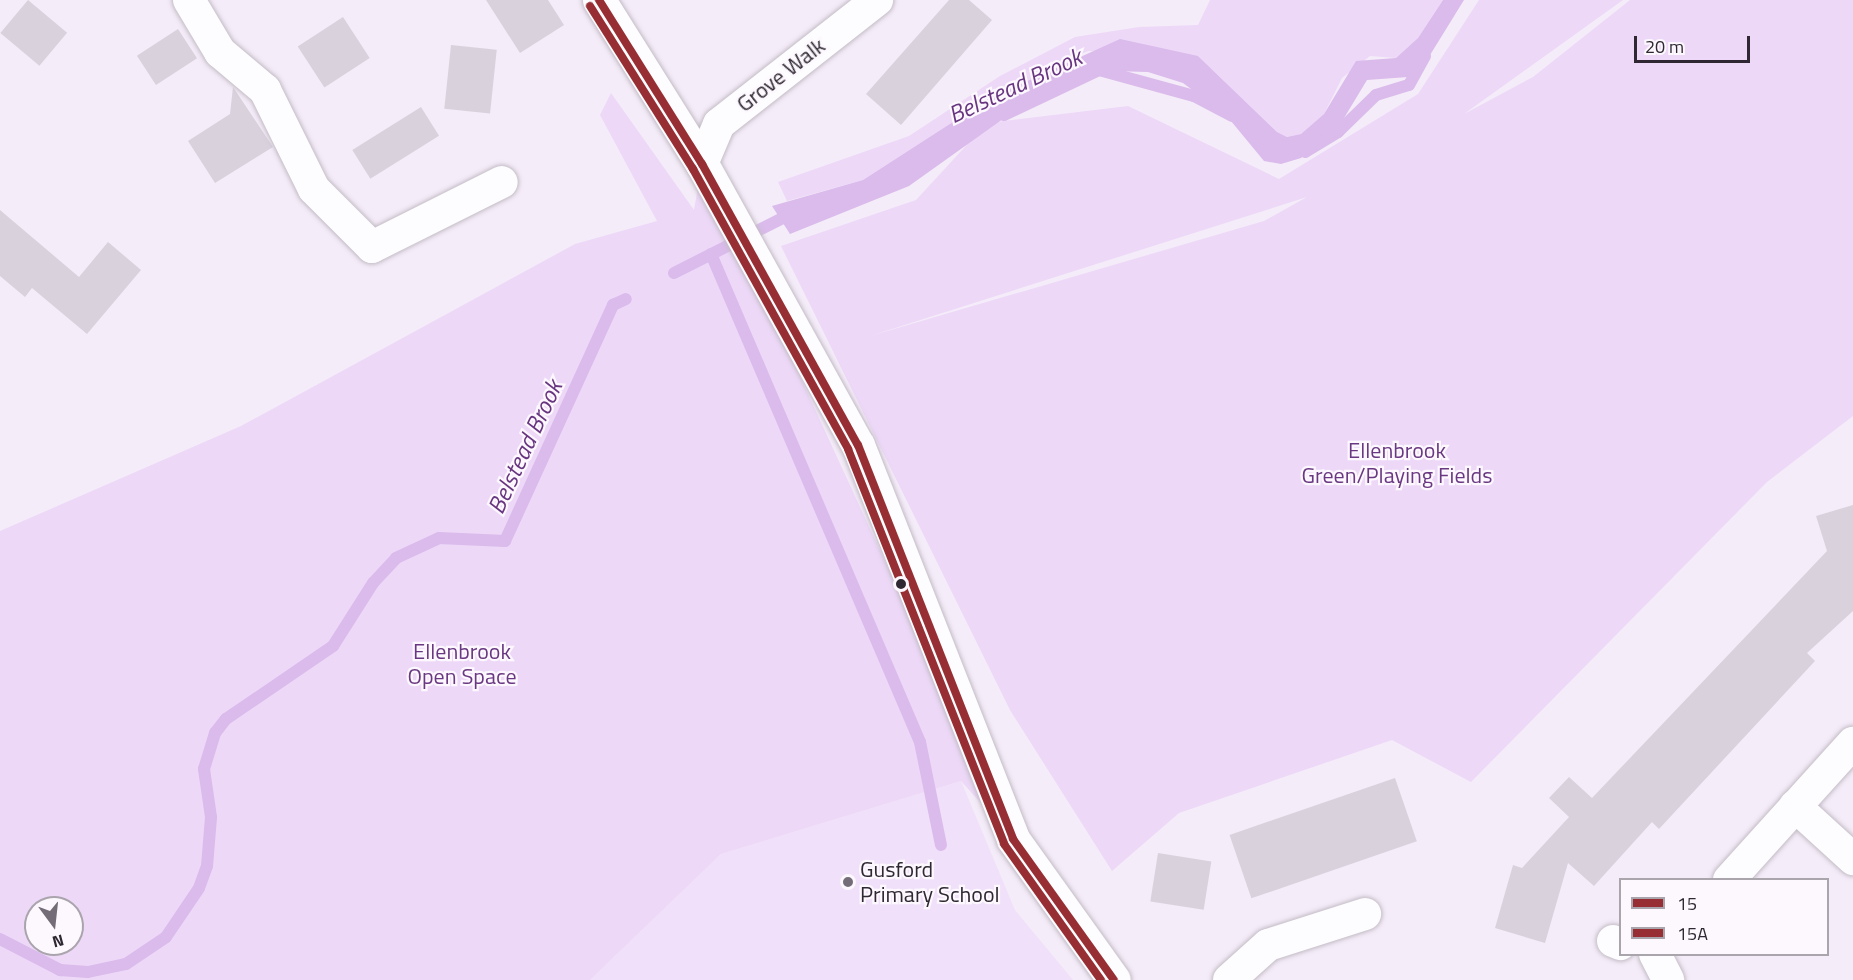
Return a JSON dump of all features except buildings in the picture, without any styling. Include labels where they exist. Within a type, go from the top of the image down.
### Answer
[{"type":"street","points":[[189,0],[220,52],[265,90],[314,189],[372,247],[502,182]]},
{"type":"street","points":[[599,0],[702,164],[858,445],[1013,839],[1114,980]]},
{"type":"street","name":"Grove Walk","points":[[702,164],[720,124],[877,0]]},
{"type":"street","points":[[1730,878],[1853,743]]},
{"type":"street","points":[[1796,806],[1853,859]]},
{"type":"street","points":[[1229,980],[1268,945],[1365,914]]},
{"type":"shaded area","points":[[1443,0],[1464,0],[1422,68],[1408,77],[1367,80],[1338,128],[1301,158],[1281,164],[1264,161],[1226,115],[1183,83],[1148,72],[1112,71],[1031,99],[909,186],[790,234],[772,206],[863,180],[990,98],[1120,39],[1198,56],[1277,132],[1287,137],[1301,134],[1324,114],[1356,61],[1396,58],[1418,38]]},
{"type":"shaded area","name":"Gusford Primary School","points":[[961,781],[1015,910],[1073,980],[590,980],[721,854]]},
{"type":"green space","points":[[1210,0],[1443,0],[1418,38],[1396,58],[1370,56],[1342,78],[1324,114],[1301,134],[1287,137],[1277,132],[1198,56],[1088,51],[1058,64],[1044,78],[990,98],[863,180],[787,201],[778,182],[909,136],[1000,76],[1075,37],[1139,27],[1198,25]]},
{"type":"green space","name":"Ellenbrook Green/Playing Fields","points":[[1479,0],[1623,0],[1464,114],[1533,77],[1630,0],[1853,0],[1853,416],[1767,482],[1471,782],[1392,740],[1179,813],[1112,871],[1010,710],[781,246],[916,200],[987,123],[1128,106],[1279,179],[1418,94]],"holes":[[[1307,197],[1264,221],[870,336]]]},
{"type":"green space","name":"Ellenbrook Open Space","points":[[611,93],[694,210],[702,164],[1013,839],[961,781],[721,854],[590,980],[0,980],[0,531],[241,426],[575,244],[657,221],[600,115]]},
{"type":"waterway","name":"Belstead Brook","points":[[1305,152],[1338,132],[1376,95],[1409,85],[1425,56]]},
{"type":"waterway","name":"Belstead Brook","points":[[1004,115],[1099,70],[1194,96],[1232,116]]},
{"type":"waterway","name":"Belstead Brook","points":[[674,273],[795,212]]},
{"type":"waterway","points":[[711,254],[920,742],[941,845]]},
{"type":"waterway","name":"Belstead Brook","points":[[0,939],[60,970],[88,972],[126,964],[166,937],[199,888],[207,866],[211,817],[204,769],[215,733],[226,719],[333,646],[373,583],[396,558],[439,538],[505,541],[613,305],[626,299]]},
{"type":"transit line","name":"15","points":[[599,0],[702,164],[858,445],[1013,839],[1114,980]]},
{"type":"transit line","name":"15A","points":[[590,6],[693,169],[848,449],[1004,844],[1101,980]]},
{"type":"place","name":"Gusford Primary School","points":[[848,882]]}]
